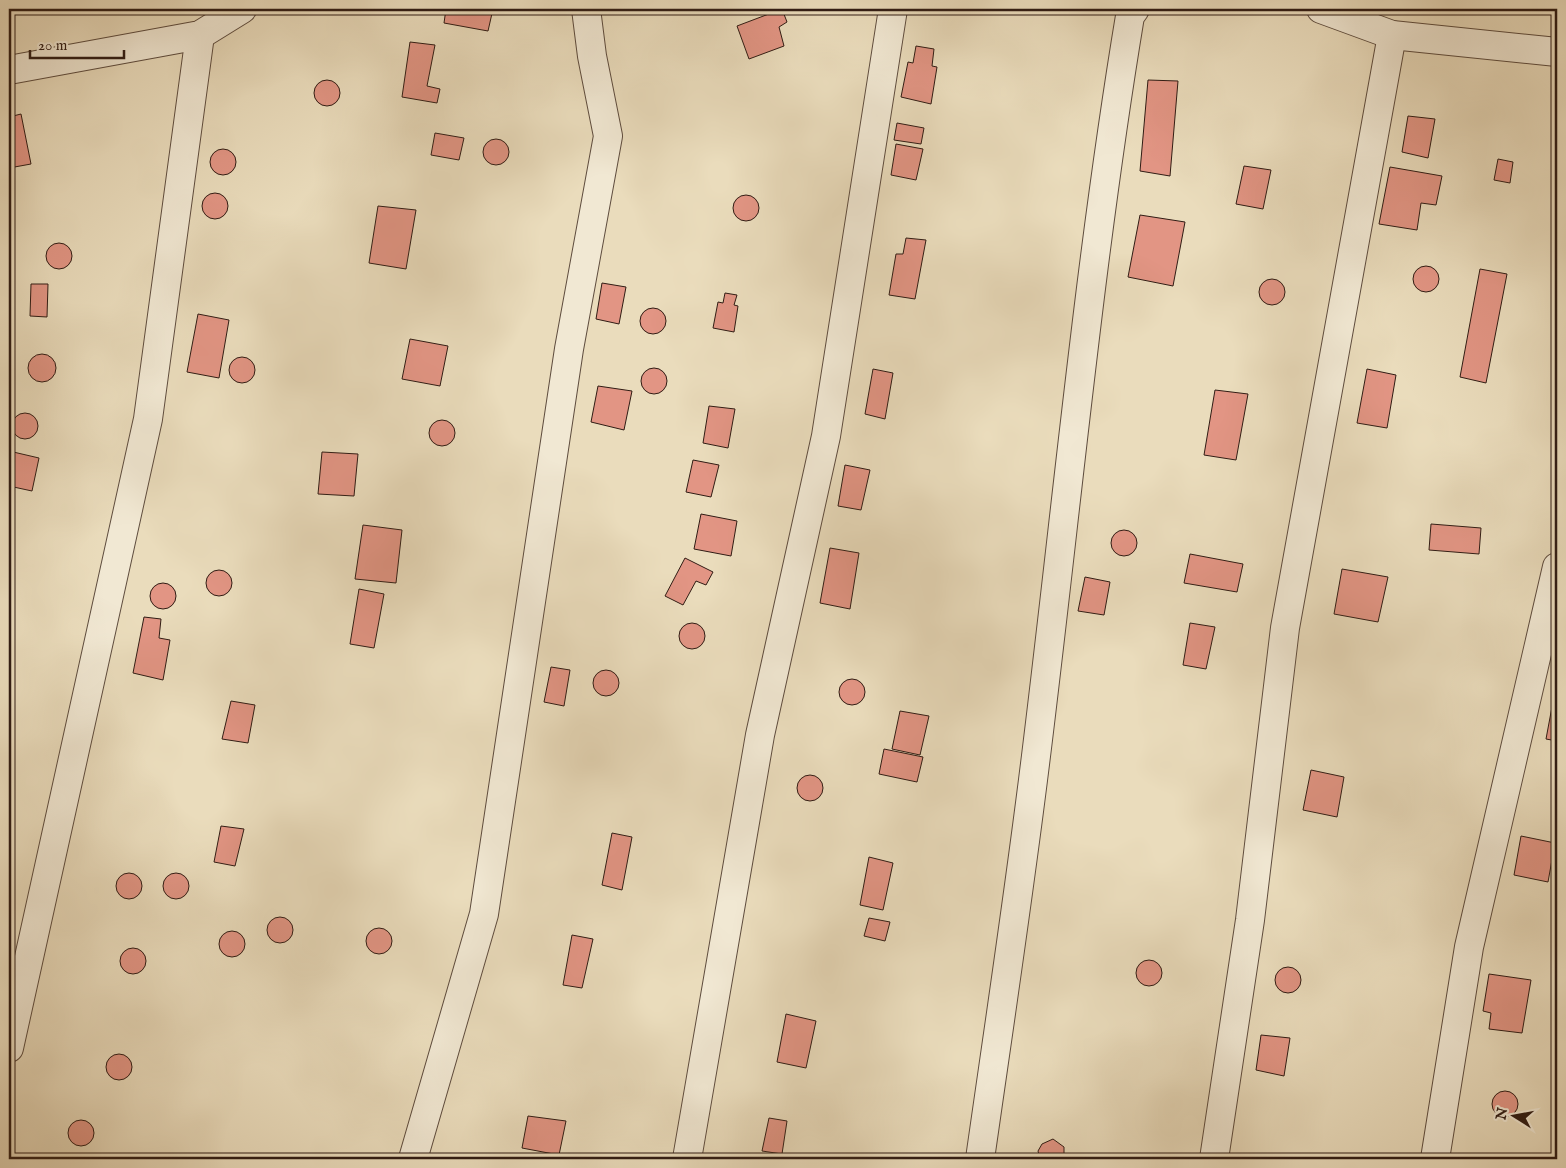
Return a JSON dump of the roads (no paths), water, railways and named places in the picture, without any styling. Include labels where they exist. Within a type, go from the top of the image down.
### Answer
[{"type":"street","points":[[9,70],[200,36],[242,9]]},
{"type":"street","points":[[413,1159],[484,914],[569,349],[608,136],[592,56],[586,9]]},
{"type":"street","points":[[687,1159],[760,735],[826,436],[893,9]]},
{"type":"street","points":[[980,1159],[1033,780],[1064,508],[1112,120],[1130,16],[1134,9]]},
{"type":"street","points":[[1321,9],[1392,35],[1557,52]]},
{"type":"street","points":[[1214,1159],[1250,920],[1285,628],[1318,457],[1392,35]]},
{"type":"street","points":[[9,1048],[148,419],[200,36]]},
{"type":"street","points":[[1435,1159],[1469,947],[1557,567]]}]
